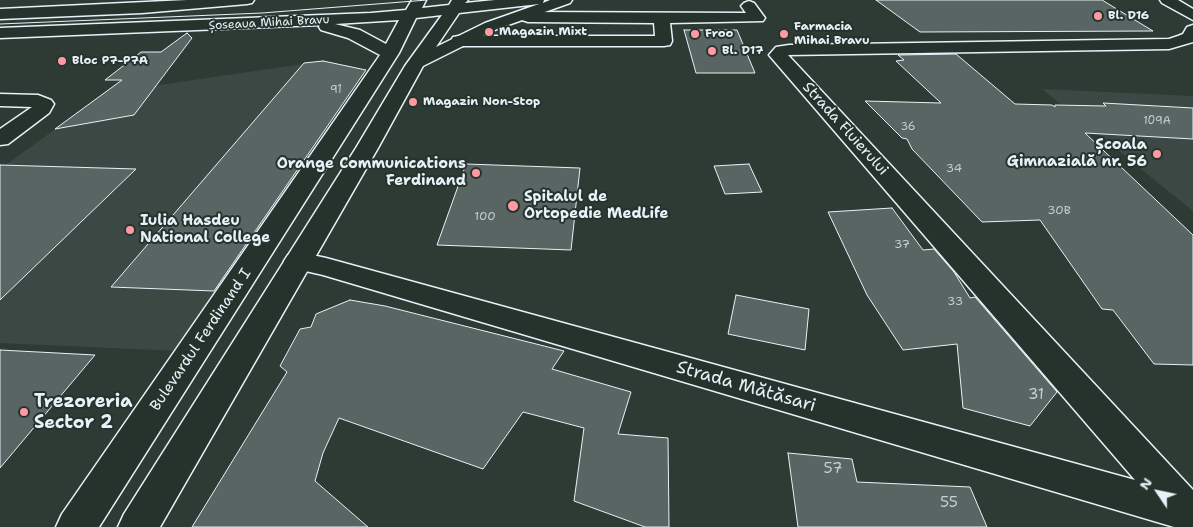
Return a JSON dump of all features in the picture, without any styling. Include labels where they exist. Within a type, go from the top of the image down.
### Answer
[{"type":"main road","name":"Șoseaua Mihai Bravu","points":[[0,14],[142,8],[247,0]]},
{"type":"main road","name":"Bulevardul Ferdinand I","points":[[76,527],[390,54],[409,15],[420,0]]},
{"type":"main road","name":"Șoseaua Mihai Bravu","points":[[0,33],[272,23],[409,15],[457,5],[537,0]]},
{"type":"main road","points":[[362,95],[459,41],[515,16],[565,0]]},
{"type":"main road","points":[[1167,0],[1193,15]]},
{"type":"main road","points":[[138,527],[414,66],[457,5]]},
{"type":"main road","points":[[528,17],[757,18],[749,6]]},
{"type":"main road","points":[[459,41],[664,41],[661,18]]},
{"type":"main road","points":[[272,23],[337,29],[354,34],[390,54]]},
{"type":"main road","name":"Strada Fluierului","points":[[1191,515],[778,55],[782,51],[789,50],[1170,44],[1189,37],[1193,30]]},
{"type":"main road","points":[[0,100],[38,101],[44,104],[42,110],[0,139]]},
{"type":"main road","name":"Strada Mătăsari","points":[[298,261],[326,267],[1191,515]]},
{"type":"shaded area","name":"Iulia Hasdeu National College","points":[[323,61],[356,68],[362,75],[178,351],[0,343],[0,169],[105,93]]},
{"type":"shaded area","name":"Școala Gimnazială nr. 56","points":[[1042,89],[1193,96],[1193,211]]},
{"type":"building","points":[[876,0],[1102,0],[1153,31],[920,32]]},
{"type":"building","points":[[684,30],[737,30],[755,73],[696,73]]},
{"type":"building","points":[[187,33],[192,38],[134,115],[55,129],[122,80],[105,80],[141,52],[161,52]]},
{"type":"building","points":[[956,54],[1015,104],[1052,105],[1055,107],[1055,105],[1106,106],[1103,103],[1193,108],[1193,139],[1085,133],[1193,235],[1193,365],[1154,364],[1113,310],[1102,309],[1040,220],[982,222],[912,149],[907,139],[902,138],[865,101],[941,103],[896,61],[904,60],[898,55]]},
{"type":"building","points":[[323,61],[366,70],[214,291],[111,287],[304,63]]},
{"type":"building","name":"Spitalul de Ortopedie MedLife","points":[[466,164],[580,168],[571,250],[437,245]]},
{"type":"building","points":[[749,164],[762,192],[725,194],[714,166]]},
{"type":"building","points":[[0,165],[136,169],[0,300]]},
{"type":"building","points":[[892,208],[923,250],[934,249],[954,272],[970,298],[975,297],[1057,392],[1030,426],[963,408],[957,344],[903,350],[867,295],[828,212]]},
{"type":"building","points":[[736,295],[809,309],[805,350],[728,334]]},
{"type":"building","points":[[350,300],[385,306],[564,351],[552,369],[631,392],[618,434],[668,438],[669,527],[645,527],[574,501],[584,428],[523,412],[483,469],[339,418],[323,453],[315,481],[368,527],[192,527],[287,372],[280,366],[300,329],[311,327],[316,314]]},
{"type":"building","name":"Trezoreria Sector 2","points":[[0,350],[95,355],[0,468]]},
{"type":"building","points":[[788,453],[852,459],[857,482],[970,487],[987,527],[798,527]]},
{"type":"tram line","points":[[0,24],[262,13],[427,0]]},
{"type":"place","name":"Bl. D16","points":[[1098,16]]},
{"type":"place","name":"Magazin Mixt","points":[[489,32]]},
{"type":"place","name":"Froo","points":[[695,34]]},
{"type":"place","name":"Farmacia Mihai Bravu","points":[[784,34]]},
{"type":"place","name":"Bl. D17","points":[[712,51]]},
{"type":"place","name":"Bloc P7-P7A","points":[[62,61]]},
{"type":"place","name":"Magazin Non-Stop","points":[[413,102]]},
{"type":"place","name":"Școala Gimnazială nr. 56","points":[[1157,154]]},
{"type":"place","name":"Orange Communications Ferdinand","points":[[476,173]]},
{"type":"place","name":"Spitalul de Ortopedie MedLife","points":[[513,206]]},
{"type":"place","name":"Iulia Hasdeu National College","points":[[130,230]]},
{"type":"place","name":"Trezoreria Sector 2","points":[[24,412]]}]
